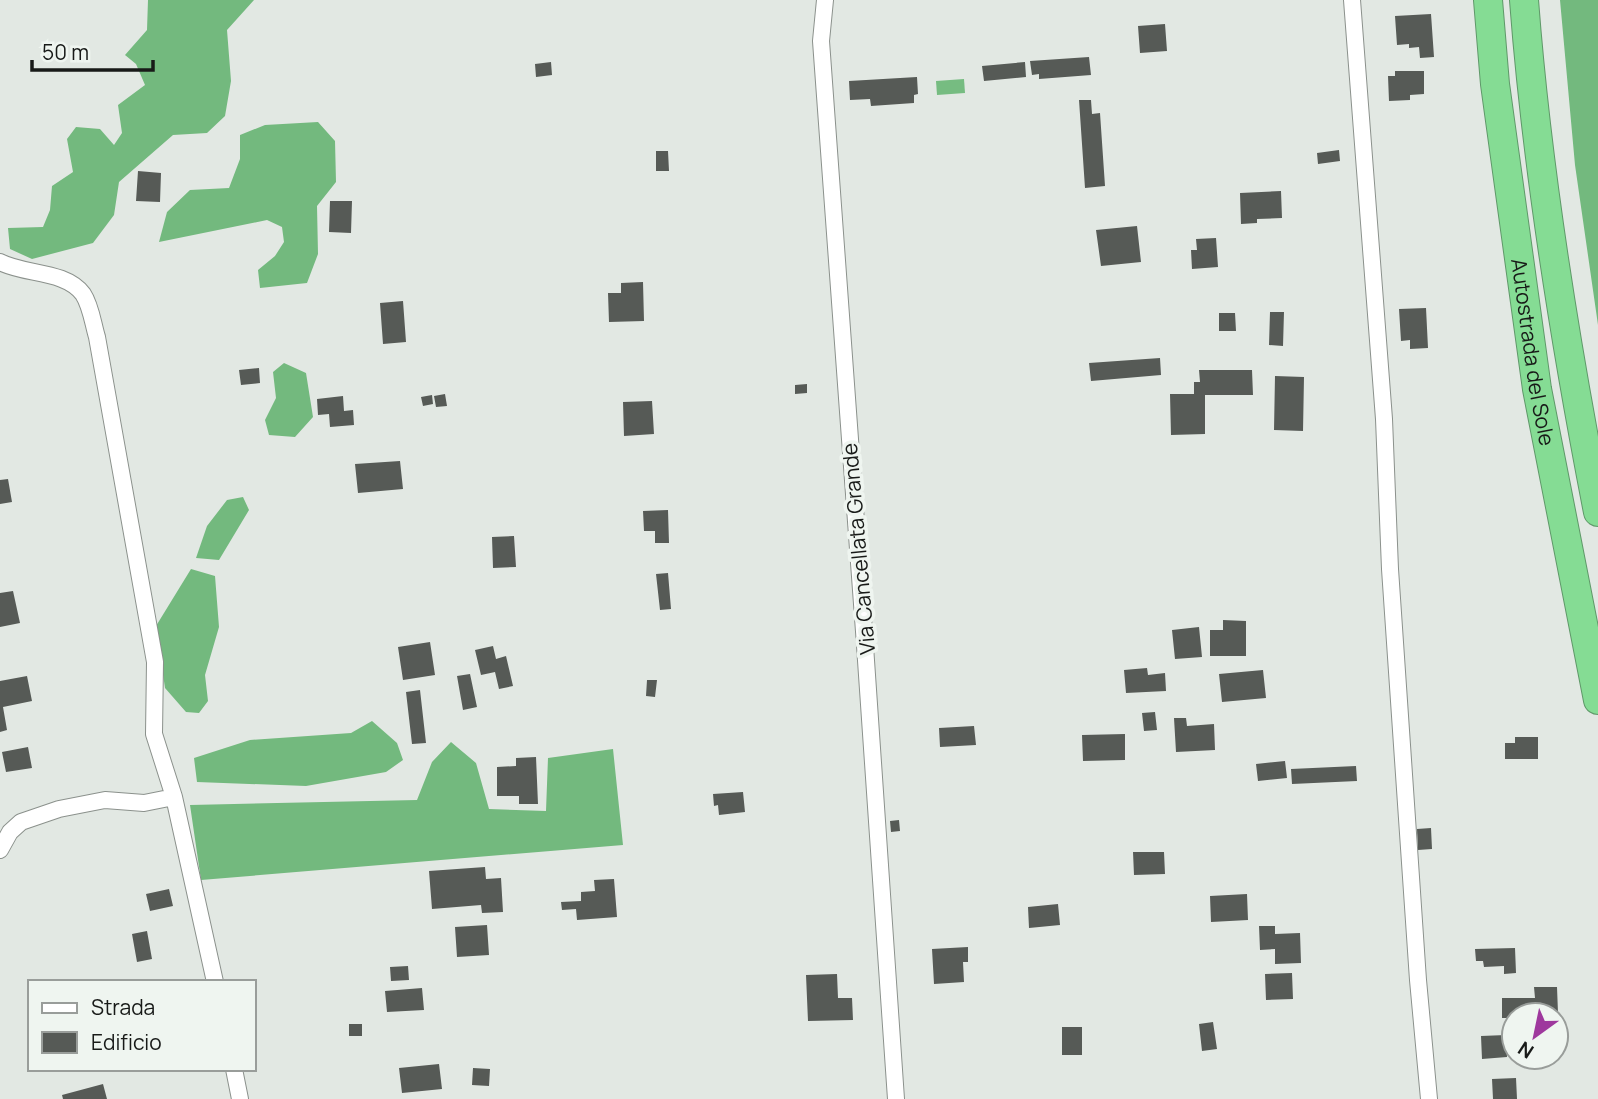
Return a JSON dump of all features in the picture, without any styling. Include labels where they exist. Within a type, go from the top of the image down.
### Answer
[{"type":"highway","name":"Autostrada del Sole","points":[[1488,0],[1495,83],[1537,389],[1598,700]]},
{"type":"highway","name":"Autostrada del Sole","points":[[1524,0],[1530,83],[1573,386],[1598,512]]},
{"type":"street","name":"Via Cancellata Grande","points":[[825,0],[822,55],[845,389],[871,706],[896,1099]]},
{"type":"street","points":[[1352,0],[1384,419],[1390,569],[1416,953],[1429,1099]]},
{"type":"street","points":[[0,262],[70,284],[83,294],[88,306],[97,337],[155,662],[154,734],[174,797],[215,980]]},
{"type":"street","points":[[0,850],[15,826],[59,808],[105,800],[144,803],[174,797]]},
{"type":"street","points":[[234,1071],[240,1099]]},
{"type":"shaded area","points":[[148,0],[254,0],[227,30],[231,81],[225,116],[207,133],[173,135],[119,182],[114,215],[93,243],[32,259],[10,249],[8,228],[43,227],[50,210],[52,186],[73,172],[67,139],[76,127],[100,129],[114,145],[122,133],[118,105],[145,85],[136,64],[125,55],[147,30]]},
{"type":"shaded area","points":[[1560,0],[1598,0],[1598,325],[1575,165]]},
{"type":"shaded area","points":[[964,79],[965,93],[937,95],[936,81]]},
{"type":"shaded area","points":[[318,122],[335,141],[336,182],[317,206],[318,254],[307,283],[260,288],[258,270],[275,256],[284,242],[282,227],[267,220],[159,242],[167,212],[190,190],[229,188],[240,159],[240,135],[265,125]]},
{"type":"shaded area","points":[[284,363],[306,373],[313,417],[295,437],[269,435],[265,420],[276,398],[273,372]]},
{"type":"shaded area","points":[[243,497],[249,510],[219,560],[196,558],[207,526],[227,500]]},
{"type":"shaded area","points":[[191,569],[215,576],[219,627],[205,675],[208,701],[199,713],[186,712],[165,688],[156,626]]},
{"type":"shaded area","points":[[372,721],[397,743],[403,760],[386,772],[306,786],[197,782],[194,758],[250,740],[351,733]]},
{"type":"shaded area","points":[[451,742],[476,763],[489,809],[546,811],[548,758],[613,749],[623,845],[201,880],[190,805],[417,800],[432,762]]},
{"type":"building","points":[[1431,14],[1434,57],[1420,58],[1419,47],[1397,45],[1395,16]]},
{"type":"building","points":[[1165,24],[1167,51],[1140,53],[1138,26]]},
{"type":"building","points":[[1089,57],[1091,75],[1039,79],[1039,74],[1032,75],[1030,61]]},
{"type":"building","points":[[551,62],[552,75],[536,77],[535,64]]},
{"type":"building","points":[[1025,62],[1026,77],[984,81],[982,66]]},
{"type":"building","points":[[1395,71],[1424,71],[1424,94],[1410,95],[1410,100],[1389,101],[1388,76],[1395,76]]},
{"type":"building","points":[[917,77],[918,94],[914,95],[914,103],[871,106],[870,99],[850,100],[849,81]]},
{"type":"building","points":[[1079,100],[1091,100],[1092,114],[1100,113],[1105,186],[1085,188]]},
{"type":"building","points":[[1339,150],[1340,161],[1318,164],[1317,153]]},
{"type":"building","points":[[656,151],[668,151],[669,171],[656,171]]},
{"type":"building","points":[[138,171],[161,173],[160,202],[136,201]]},
{"type":"building","points":[[1281,191],[1282,218],[1257,219],[1257,223],[1241,224],[1240,193]]},
{"type":"building","points":[[330,201],[352,201],[351,233],[329,232]]},
{"type":"building","points":[[1137,226],[1141,262],[1101,266],[1096,230]]},
{"type":"building","points":[[1216,238],[1218,267],[1192,269],[1191,250],[1197,250],[1196,239]]},
{"type":"building","points":[[643,282],[644,321],[609,322],[608,293],[621,293],[621,283]]},
{"type":"building","points":[[403,301],[406,342],[383,344],[380,303]]},
{"type":"building","points":[[1426,308],[1428,348],[1410,349],[1410,340],[1401,341],[1399,309]]},
{"type":"building","points":[[1270,312],[1284,312],[1283,346],[1269,345]]},
{"type":"building","points":[[1219,313],[1235,313],[1236,331],[1219,331]]},
{"type":"building","points":[[1160,358],[1161,375],[1091,381],[1089,363]]},
{"type":"building","points":[[259,368],[260,383],[241,385],[239,370]]},
{"type":"building","points":[[1199,370],[1252,370],[1253,395],[1205,395],[1205,434],[1171,435],[1170,394],[1194,394],[1194,382],[1200,382]]},
{"type":"building","points":[[1275,376],[1304,377],[1303,431],[1274,430]]},
{"type":"building","points":[[807,384],[807,393],[795,394],[795,385]]},
{"type":"building","points":[[445,394],[447,406],[436,407],[434,396]]},
{"type":"building","points":[[432,395],[433,404],[423,406],[421,397]]},
{"type":"building","points":[[343,396],[344,411],[353,410],[354,425],[330,427],[329,414],[318,415],[317,399]]},
{"type":"building","points":[[652,401],[654,434],[624,436],[623,402]]},
{"type":"building","points":[[400,461],[403,489],[358,493],[355,464]]},
{"type":"building","points":[[8,479],[12,502],[0,504],[0,480]]},
{"type":"building","points":[[668,510],[669,543],[655,543],[655,531],[644,531],[643,511]]},
{"type":"building","points":[[514,536],[516,567],[493,568],[492,537]]},
{"type":"building","points":[[668,573],[671,609],[660,610],[656,574]]},
{"type":"building","points":[[13,591],[20,623],[0,627],[0,593]]},
{"type":"building","points":[[1223,620],[1246,621],[1246,656],[1210,656],[1210,630],[1223,630]]},
{"type":"building","points":[[1199,627],[1202,657],[1175,659],[1172,630]]},
{"type":"building","points":[[430,642],[435,675],[403,680],[398,647]]},
{"type":"building","points":[[493,646],[496,659],[506,656],[513,686],[499,689],[495,672],[481,675],[475,650]]},
{"type":"building","points":[[1147,668],[1148,675],[1165,673],[1166,691],[1126,693],[1124,670]]},
{"type":"building","points":[[1263,670],[1266,698],[1222,702],[1219,674]]},
{"type":"building","points":[[470,674],[477,707],[463,710],[457,676]]},
{"type":"building","points":[[27,676],[32,701],[3,707],[7,730],[0,732],[0,681]]},
{"type":"building","points":[[647,680],[657,680],[655,697],[646,696]]},
{"type":"building","points":[[420,690],[426,743],[412,744],[406,692]]},
{"type":"building","points":[[1155,712],[1157,730],[1144,731],[1142,713]]},
{"type":"building","points":[[1174,718],[1186,718],[1187,726],[1214,724],[1215,750],[1176,752]]},
{"type":"building","points":[[974,726],[976,745],[940,747],[939,728]]},
{"type":"building","points":[[1125,734],[1125,760],[1083,761],[1082,735]]},
{"type":"building","points":[[1515,737],[1538,737],[1538,759],[1505,759],[1505,743],[1515,743]]},
{"type":"building","points":[[28,747],[32,768],[6,772],[2,752]]},
{"type":"building","points":[[536,757],[538,804],[519,804],[519,796],[497,796],[497,767],[516,766],[516,758]]},
{"type":"building","points":[[1285,761],[1287,778],[1258,781],[1256,764]]},
{"type":"building","points":[[1356,766],[1357,781],[1292,784],[1291,769]]},
{"type":"building","points":[[743,792],[745,812],[719,815],[718,805],[714,806],[713,794]]},
{"type":"building","points":[[899,820],[900,831],[891,832],[890,821]]},
{"type":"building","points":[[1431,828],[1432,849],[1418,850],[1417,829]]},
{"type":"building","points":[[1133,852],[1164,852],[1165,874],[1134,875]]},
{"type":"building","points":[[485,867],[486,879],[501,878],[503,912],[482,913],[481,905],[432,909],[429,871]]},
{"type":"building","points":[[614,879],[617,917],[577,920],[576,909],[562,910],[561,902],[581,901],[581,892],[595,891],[594,880]]},
{"type":"building","points":[[169,889],[173,906],[150,911],[146,894]]},
{"type":"building","points":[[1247,894],[1248,920],[1211,922],[1210,896]]},
{"type":"building","points":[[1058,904],[1060,925],[1029,928],[1028,907]]},
{"type":"building","points":[[487,925],[489,955],[457,957],[455,927]]},
{"type":"building","points":[[1259,926],[1275,926],[1275,934],[1300,933],[1301,963],[1275,964],[1275,949],[1260,950]]},
{"type":"building","points":[[147,931],[152,959],[137,962],[132,934]]},
{"type":"building","points":[[968,947],[968,962],[963,962],[964,982],[934,984],[932,949]]},
{"type":"building","points":[[1515,948],[1516,973],[1504,974],[1504,966],[1484,967],[1483,961],[1476,961],[1475,949]]},
{"type":"building","points":[[408,966],[409,980],[391,981],[390,967]]},
{"type":"building","points":[[1292,973],[1293,999],[1266,1000],[1265,974]]},
{"type":"building","points":[[837,974],[838,998],[852,998],[853,1020],[808,1021],[806,975]]},
{"type":"building","points":[[1534,987],[1557,987],[1558,1001],[1502,1001],[1502,998],[1535,998]]},
{"type":"building","points":[[422,988],[424,1010],[387,1012],[385,991]]},
{"type":"building","points":[[1213,1022],[1217,1049],[1202,1051],[1199,1024]]},
{"type":"building","points":[[349,1024],[362,1024],[362,1036],[349,1036]]},
{"type":"building","points":[[1062,1027],[1082,1027],[1082,1055],[1062,1055]]},
{"type":"building","points":[[1500,1035],[1500,1058],[1482,1059],[1481,1036]]},
{"type":"building","points":[[439,1064],[442,1089],[402,1093],[399,1068]]},
{"type":"building","points":[[473,1068],[490,1069],[489,1086],[472,1085]]},
{"type":"building","points":[[1516,1078],[1517,1099],[1493,1099],[1492,1079]]},
{"type":"building","points":[[103,1084],[107,1099],[63,1099],[62,1095]]}]
